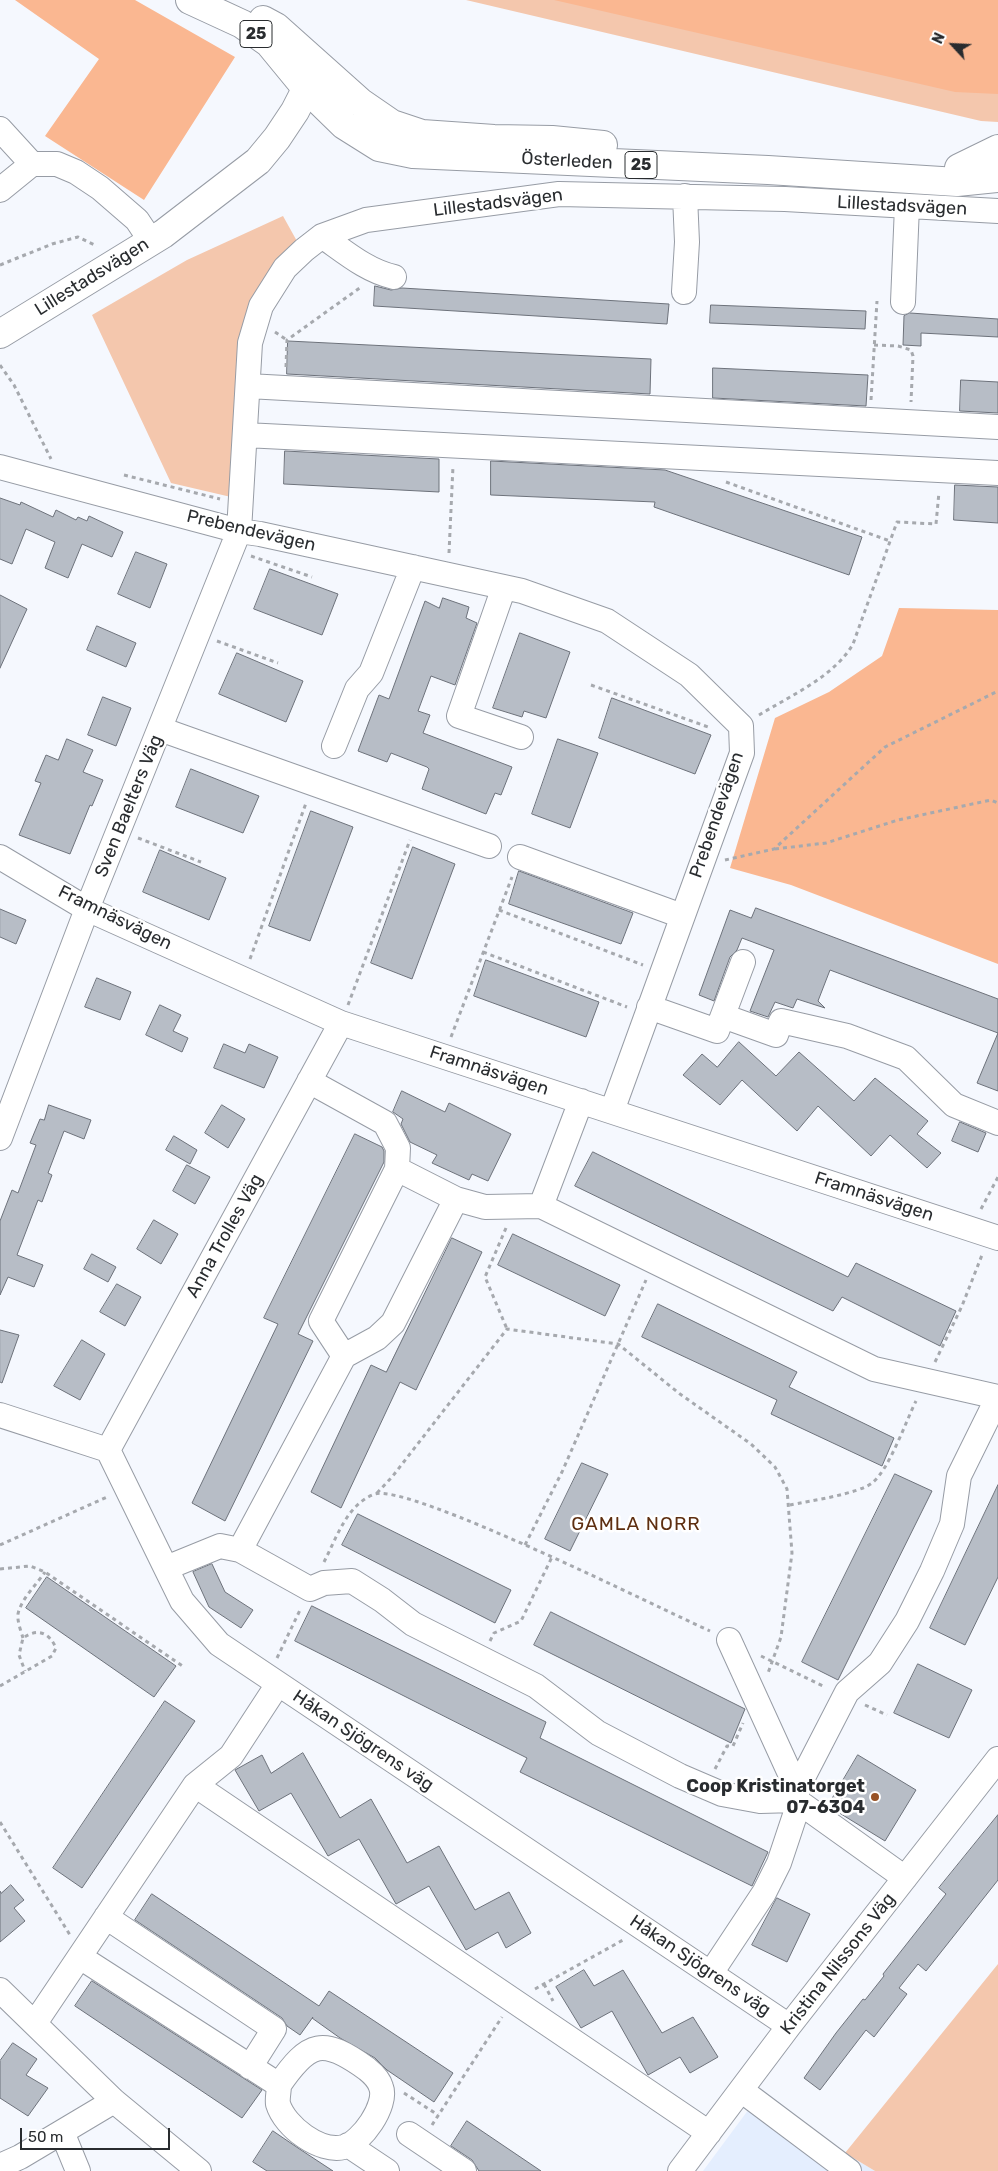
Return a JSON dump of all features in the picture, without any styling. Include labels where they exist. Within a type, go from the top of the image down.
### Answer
[{"type":"main road","name":"Österleden","points":[[190,0],[242,24],[269,43],[306,88],[344,125],[380,147],[413,154],[768,170],[957,182],[998,177]]},
{"type":"main road","name":"Österleden","points":[[222,0],[276,27],[360,102],[392,124],[422,134],[494,139],[552,140],[678,153],[959,168],[998,177]]},
{"type":"main road","name":"Lillestadsvägen","points":[[0,334],[151,241],[258,161],[290,118],[319,64]]},
{"type":"main road","points":[[959,168],[998,149]]},
{"type":"street","points":[[0,129],[32,164]]},
{"type":"street","points":[[0,190],[32,164],[56,164],[76,172],[100,188],[137,220],[151,241]]},
{"type":"street","name":"Lillestadsvägen","points":[[235,540],[240,504],[250,343],[261,306],[285,268],[322,236],[366,220],[559,194],[685,196],[998,211]]},
{"type":"street","points":[[684,292],[687,242],[685,196]]},
{"type":"street","points":[[902,302],[907,206]]},
{"type":"street","points":[[322,236],[387,276]]},
{"type":"street","points":[[248,386],[998,427]]},
{"type":"street","points":[[244,435],[998,473]]},
{"type":"street","name":"Prebendevägen","points":[[0,467],[57,471],[235,540],[270,536],[522,591],[607,621],[689,675],[741,732],[742,752],[612,1111]]},
{"type":"street","name":"Sven Baelters Väg","points":[[0,1138],[87,909],[235,540]]},
{"type":"street","points":[[334,746],[357,689],[371,673],[413,567]]},
{"type":"street","points":[[504,587],[458,716],[521,737]]},
{"type":"street","points":[[160,729],[489,846]]},
{"type":"street","name":"Framnäsvägen","points":[[0,857],[87,909],[341,1023],[998,1238]]},
{"type":"street","points":[[520,857],[682,916]]},
{"type":"street","points":[[648,1011],[718,1031],[743,962]]},
{"type":"street","points":[[723,1016],[776,1034],[781,1021],[809,1027],[846,1036],[906,1058],[954,1105],[998,1123]]},
{"type":"street","name":"Anna Trolles Väg","points":[[108,1450],[341,1023]]},
{"type":"street","points":[[309,1081],[385,1123],[398,1148],[397,1169],[321,1321],[344,1356]]},
{"type":"street","points":[[541,1206],[581,1101]]},
{"type":"street","points":[[397,1169],[456,1199],[485,1207],[541,1206],[874,1369],[998,1397],[960,1476],[952,1524],[932,1571],[907,1621],[880,1663],[847,1692],[796,1794]]},
{"type":"street","points":[[240,1550],[344,1356],[378,1338],[394,1323],[456,1199]]},
{"type":"street","points":[[0,1415],[108,1450]]},
{"type":"street","name":"Håkan Sjögrens väg","points":[[108,1450],[182,1601],[219,1644],[789,2026]]},
{"type":"street","points":[[166,1568],[220,1546],[240,1550],[310,1589],[324,1583],[352,1581],[382,1600],[413,1624],[536,1686],[598,1733],[680,1776],[722,1794],[760,1801],[796,1794],[905,1878]]},
{"type":"street","points":[[711,1973],[735,1940],[768,1886],[782,1854],[796,1809],[796,1794],[756,1698],[729,1640]]},
{"type":"street","points":[[34,2024],[195,1785],[231,1756],[273,1680]]},
{"type":"street","name":"Kristina Nilssons Väg","points":[[680,2171],[789,2026],[998,1759]]},
{"type":"street","points":[[195,1785],[709,2133]]},
{"type":"street","points":[[106,1917],[274,2029],[250,2067]]},
{"type":"street","points":[[82,1954],[279,2086]]},
{"type":"street","points":[[0,1990],[114,2101],[199,2171]]},
{"type":"street","points":[[315,2048],[326,2048],[337,2050],[372,2073],[382,2088],[380,2103],[373,2121],[358,2139],[344,2147],[328,2148],[298,2132],[287,2123],[278,2104],[279,2086],[299,2059],[315,2048]]},
{"type":"street","points":[[741,2090],[849,2171]]},
{"type":"street","points":[[0,2166],[20,2157],[114,2101]]},
{"type":"street","points":[[62,2132],[78,2171]]},
{"type":"street","points":[[409,2134],[464,2171]]},
{"type":"street","points":[[348,2145],[387,2171]]},
{"type":"path","points":[[0,266],[52,244],[78,238],[99,246],[118,261]]},
{"type":"path","points":[[285,388],[286,340],[387,276]]},
{"type":"path","points":[[870,420],[877,301]]},
{"type":"path","points":[[874,345],[911,350],[913,356],[910,422]]},
{"type":"path","points":[[0,365],[14,385],[57,471]]},
{"type":"path","points":[[448,575],[454,446]]},
{"type":"path","points":[[50,458],[57,471]]},
{"type":"path","points":[[592,685],[741,732],[826,673],[847,656],[897,522],[936,524],[941,470]]},
{"type":"path","points":[[117,474],[240,504]]},
{"type":"path","points":[[724,482],[890,541]]},
{"type":"path","points":[[235,540],[312,577]]},
{"type":"path","points":[[197,634],[278,663]]},
{"type":"path","points":[[774,849],[886,747],[998,691]]},
{"type":"path","points":[[243,978],[313,783]]},
{"type":"path","points":[[701,865],[774,849],[826,843],[898,820],[991,800],[998,803]]},
{"type":"path","points":[[341,1023],[417,820]]},
{"type":"path","points":[[118,831],[201,862]]},
{"type":"path","points":[[443,1056],[520,857]]},
{"type":"path","points":[[499,910],[662,972]]},
{"type":"path","points":[[483,952],[648,1011]]},
{"type":"path","points":[[970,1229],[998,1177]]},
{"type":"path","points":[[506,1207],[506,1231],[485,1277],[507,1329]]},
{"type":"path","points":[[524,1545],[562,1472],[654,1261]]},
{"type":"path","points":[[507,1329],[618,1344],[680,1394],[751,1444],[775,1467],[787,1489],[792,1553],[781,1637],[773,1662],[733,1746],[727,1746],[706,1787]]},
{"type":"path","points":[[273,1680],[310,1589],[350,1511],[362,1501],[376,1494],[392,1477],[507,1329]]},
{"type":"path","points":[[0,1545],[127,1488]]},
{"type":"path","points":[[376,1494],[393,1494],[432,1507],[552,1557],[887,1715]]},
{"type":"path","points":[[480,1659],[494,1633],[520,1621],[552,1557]]},
{"type":"path","points":[[0,1570],[30,1566],[45,1572],[184,1667]]},
{"type":"path","points":[[25,1671],[19,1655],[23,1638],[18,1614],[25,1600],[45,1572]]},
{"type":"path","points":[[0,1686],[52,1656],[56,1648],[52,1638],[42,1632],[30,1633],[23,1638]]},
{"type":"path","points":[[0,1822],[82,1954]]},
{"type":"shaded area","points":[[15,0],[135,0],[235,57],[144,200],[45,136],[99,59]]},
{"type":"shaded area","points":[[466,0],[998,0],[998,122],[981,121]]},
{"type":"shaded area","points":[[554,0],[998,0],[998,94],[955,92]]},
{"type":"shaded area","points":[[283,216],[298,243],[279,257],[258,289],[243,327],[231,497],[171,483],[92,315],[187,260]]},
{"type":"shaded area","points":[[899,608],[998,610],[998,964],[791,885],[730,868],[775,718],[829,692],[882,656]]},
{"type":"shaded area","points":[[998,1964],[998,2171],[875,2171],[845,2153]]},
{"type":"shaded area","points":[[763,2090],[845,2153],[875,2171],[703,2171]]},
{"type":"building","points":[[375,286],[391,290],[402,288],[669,304],[667,324],[374,306]]},
{"type":"building","points":[[711,305],[866,311],[865,329],[710,323]]},
{"type":"building","points":[[910,313],[998,319],[998,337],[921,333],[921,346],[903,345],[904,316]]},
{"type":"building","points":[[288,341],[651,359],[650,394],[287,374]]},
{"type":"building","points":[[713,368],[868,375],[866,406],[713,398]]},
{"type":"building","points":[[961,380],[998,382],[998,413],[960,411]]},
{"type":"building","points":[[285,451],[439,459],[439,492],[284,484]]},
{"type":"building","points":[[491,461],[665,470],[862,537],[849,575],[654,507],[655,502],[491,495]]},
{"type":"building","points":[[955,485],[998,487],[998,523],[954,520]]},
{"type":"building","points":[[0,498],[20,505],[21,502],[53,517],[56,510],[76,520],[78,517],[87,521],[89,516],[123,532],[112,557],[82,544],[68,578],[45,568],[55,542],[26,529],[12,564],[0,559]]},
{"type":"building","points":[[136,552],[167,564],[150,608],[118,594]]},
{"type":"building","points":[[270,569],[338,594],[322,635],[254,609]]},
{"type":"building","points":[[0,595],[27,609],[0,668]]},
{"type":"building","points":[[443,598],[469,607],[466,618],[477,623],[455,685],[431,676],[418,711],[430,715],[423,733],[512,767],[501,795],[495,793],[486,814],[422,789],[429,769],[427,767],[391,753],[387,762],[358,751],[379,695],[389,699],[425,601],[439,608]]},
{"type":"building","points":[[97,626],[136,643],[126,667],[87,650]]},
{"type":"building","points":[[520,633],[570,652],[546,718],[524,711],[522,717],[493,708]]},
{"type":"building","points":[[237,653],[303,681],[286,722],[219,694]]},
{"type":"building","points":[[103,697],[131,708],[116,746],[88,735]]},
{"type":"building","points":[[612,698],[711,735],[695,774],[599,738]]},
{"type":"building","points":[[67,739],[93,750],[83,772],[103,780],[92,806],[90,805],[70,854],[19,835],[41,783],[35,781],[46,755],[58,760]]},
{"type":"building","points":[[558,739],[598,753],[570,828],[532,814]]},
{"type":"building","points":[[191,769],[259,796],[243,833],[176,807]]},
{"type":"building","points":[[311,811],[353,827],[310,941],[269,926]]},
{"type":"building","points":[[413,847],[455,864],[412,979],[371,963]]},
{"type":"building","points":[[160,850],[226,878],[209,920],[143,892]]},
{"type":"building","points":[[519,871],[633,913],[621,944],[509,904]]},
{"type":"building","points":[[756,908],[998,999],[998,1033],[830,970],[818,1001],[825,1008],[797,999],[793,1008],[775,1002],[768,1017],[750,1011],[774,950],[742,938],[737,950],[730,957],[714,1001],[699,995],[730,910],[751,918]]},
{"type":"building","points":[[0,909],[26,920],[16,944],[0,937]]},
{"type":"building","points":[[486,960],[599,1002],[586,1037],[474,996]]},
{"type":"building","points":[[97,978],[131,992],[120,1020],[85,1007]]},
{"type":"building","points":[[160,1005],[181,1015],[173,1031],[188,1038],[182,1052],[146,1035]]},
{"type":"building","points":[[998,1033],[998,1091],[977,1083]]},
{"type":"building","points":[[739,1042],[776,1076],[799,1052],[854,1101],[875,1078],[928,1121],[917,1134],[941,1153],[927,1168],[890,1135],[871,1156],[818,1106],[797,1131],[742,1080],[720,1105],[683,1075],[702,1054],[717,1067]]},
{"type":"building","points":[[224,1044],[245,1053],[249,1044],[278,1057],[264,1088],[214,1068]]},
{"type":"building","points":[[402,1091],[445,1112],[449,1103],[511,1134],[488,1181],[472,1174],[469,1180],[432,1163],[437,1155],[410,1142],[401,1124],[403,1119],[393,1112]]},
{"type":"building","points":[[49,1105],[91,1120],[84,1139],[64,1131],[48,1173],[52,1175],[42,1202],[38,1200],[17,1255],[43,1265],[34,1287],[8,1277],[0,1295],[0,1221],[12,1190],[18,1193],[36,1145],[30,1143],[40,1119],[44,1120]]},
{"type":"building","points":[[222,1105],[245,1119],[228,1148],[205,1133]]},
{"type":"building","points":[[960,1122],[986,1133],[978,1152],[952,1141]]},
{"type":"building","points":[[355,1134],[382,1147],[384,1162],[298,1334],[313,1341],[225,1521],[192,1503],[278,1324],[264,1318]]},
{"type":"building","points":[[174,1136],[197,1150],[190,1164],[166,1150]]},
{"type":"building","points":[[593,1152],[848,1277],[856,1263],[956,1311],[940,1346],[842,1297],[833,1311],[575,1186]]},
{"type":"building","points":[[187,1165],[210,1177],[195,1204],[173,1191]]},
{"type":"building","points":[[154,1220],[178,1234],[161,1264],[137,1249]]},
{"type":"building","points":[[513,1234],[620,1285],[605,1316],[498,1265]]},
{"type":"building","points":[[452,1238],[482,1252],[416,1390],[400,1382],[341,1508],[311,1492],[371,1365],[386,1372]]},
{"type":"building","points":[[92,1254],[116,1267],[108,1282],[84,1269]]},
{"type":"building","points":[[117,1284],[141,1297],[125,1326],[100,1312]]},
{"type":"building","points":[[658,1304],[797,1372],[789,1387],[894,1438],[882,1466],[771,1414],[777,1400],[642,1337]]},
{"type":"building","points":[[0,1330],[19,1335],[2,1383],[0,1382]]},
{"type":"building","points":[[82,1340],[105,1354],[80,1400],[54,1386]]},
{"type":"building","points":[[582,1463],[608,1474],[570,1551],[545,1539]]},
{"type":"building","points":[[895,1474],[932,1491],[838,1680],[802,1662]]},
{"type":"building","points":[[998,1485],[998,1577],[965,1645],[930,1628]]},
{"type":"building","points":[[358,1514],[511,1590],[495,1623],[342,1545]]},
{"type":"building","points":[[212,1564],[225,1592],[253,1610],[241,1628],[209,1607],[193,1572]]},
{"type":"building","points":[[47,1577],[176,1666],[154,1697],[26,1608]]},
{"type":"building","points":[[312,1606],[546,1722],[540,1738],[768,1852],[752,1886],[520,1772],[527,1758],[295,1641]]},
{"type":"building","points":[[551,1612],[745,1709],[731,1743],[534,1645]]},
{"type":"building","points":[[918,1664],[972,1690],[949,1738],[894,1713]]},
{"type":"building","points":[[165,1701],[195,1721],[82,1888],[53,1868]]},
{"type":"building","points":[[303,1753],[340,1818],[371,1799],[407,1863],[439,1846],[475,1910],[509,1892],[531,1933],[506,1948],[498,1932],[466,1950],[429,1886],[396,1904],[359,1839],[328,1856],[291,1793],[259,1811],[235,1770],[262,1755],[271,1773]]},
{"type":"building","points":[[858,1755],[916,1790],[885,1841],[828,1806]]},
{"type":"building","points":[[998,1815],[998,1880],[926,1971],[918,1964],[899,1988],[907,1994],[874,2037],[866,2030],[820,2090],[804,2078],[836,2033],[884,1976],[883,1974],[946,1894],[939,1888]]},
{"type":"building","points":[[11,1885],[24,1900],[14,1908],[25,1921],[0,1942],[0,1891],[1,1893]]},
{"type":"building","points":[[152,1894],[319,2006],[329,1991],[453,2073],[434,2102],[387,2070],[375,2058],[340,2038],[312,2018],[300,2035],[287,2026],[282,2018],[135,1920]]},
{"type":"building","points":[[777,1898],[810,1914],[787,1962],[752,1945]]},
{"type":"building","points":[[584,1970],[594,1986],[623,1970],[662,2033],[693,2017],[718,2057],[690,2073],[680,2057],[648,2075],[612,2011],[581,2028],[556,1987]]},
{"type":"building","points":[[92,1981],[262,2090],[242,2118],[75,2006]]},
{"type":"building","points":[[13,2043],[37,2059],[26,2075],[48,2088],[28,2116],[0,2098],[0,2061]]},
{"type":"building","points":[[467,2121],[541,2171],[479,2171],[472,2160],[451,2146]]},
{"type":"building","points":[[273,2131],[333,2171],[267,2171],[253,2162]]},
{"type":"place","name":"Coop Kristinatorget 07-6304","points":[[875,1797]]},
{"type":"district","name":"GAMLA NORR","points":[[636,1525]]}]
